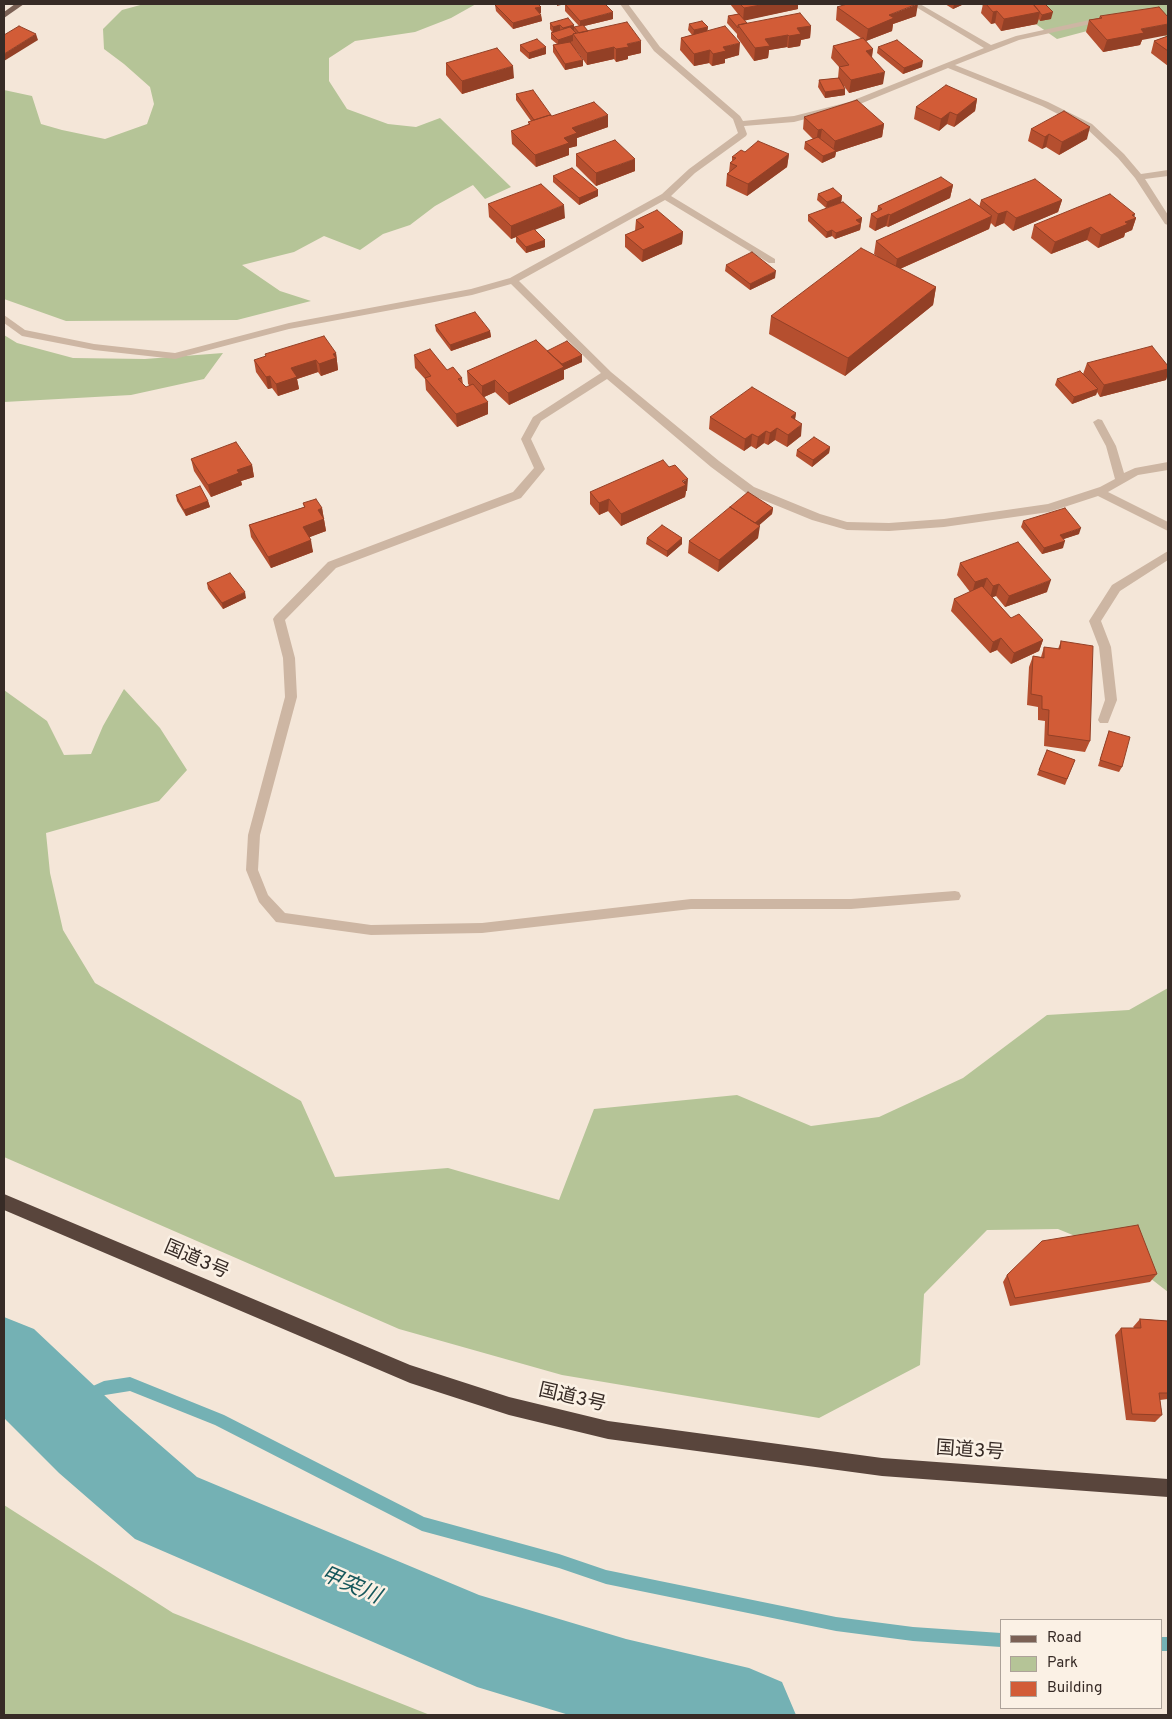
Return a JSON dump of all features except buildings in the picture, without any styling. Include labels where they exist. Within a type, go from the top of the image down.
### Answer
[{"type":"highway","name":"国道3号","points":[[4,1202],[410,1374],[509,1406],[608,1430],[882,1467],[1168,1488]]},
{"type":"main road","points":[[4,16],[20,4]]},
{"type":"street","points":[[4,318],[22,332],[94,347],[175,356],[289,326],[472,292],[513,280],[665,196],[692,171],[742,134],[738,118],[657,49],[624,4]]},
{"type":"street","points":[[914,4],[990,48]]},
{"type":"street","points":[[740,124],[794,119],[852,104],[1016,38],[1115,16]]},
{"type":"street","points":[[950,66],[1045,104],[1089,126],[1121,156],[1139,177],[1168,222]]},
{"type":"street","points":[[1139,177],[1168,173]]},
{"type":"street","points":[[665,196],[772,261]]},
{"type":"street","points":[[513,280],[607,374],[715,464],[750,490],[816,517],[847,526],[889,527],[944,523],[1049,508],[1099,492],[1135,472],[1168,466]]},
{"type":"street","points":[[607,374],[536,419],[526,439],[540,469],[517,495],[332,565],[279,619],[289,658],[291,697],[254,835],[252,870],[262,898],[281,918],[371,930],[482,928],[691,904],[851,904],[955,896]]},
{"type":"street","points":[[1098,422],[1111,446],[1121,480]]},
{"type":"street","points":[[1099,492],[1168,527]]},
{"type":"street","points":[[1104,720],[1111,700],[1105,647],[1095,621],[1116,588],[1168,555]]},
{"type":"green space","points":[[144,4],[476,4],[451,18],[415,32],[355,41],[329,58],[329,81],[347,109],[388,124],[416,127],[440,118],[511,187],[485,199],[473,185],[435,206],[410,225],[383,234],[360,250],[324,236],[294,252],[242,265],[280,291],[311,301],[237,320],[66,321],[4,299],[4,90],[32,96],[41,124],[62,130],[105,139],[147,124],[154,104],[150,87],[104,49],[103,29],[122,10]]},
{"type":"green space","points":[[980,4],[1168,4],[1168,38],[1157,31],[1106,26],[1057,39],[1010,6],[988,9]]},
{"type":"green space","points":[[4,335],[17,343],[73,358],[145,359],[223,353],[204,379],[131,395],[4,402]]},
{"type":"green space","points":[[124,689],[160,728],[187,770],[159,801],[46,833],[50,873],[63,930],[95,983],[301,1101],[335,1177],[448,1168],[559,1200],[594,1109],[737,1095],[811,1126],[879,1117],[963,1078],[1047,1015],[1129,1010],[1168,988],[1168,1292],[1119,1254],[1058,1229],[987,1230],[924,1294],[920,1365],[819,1418],[562,1375],[399,1329],[4,1157],[4,690],[47,721],[64,755],[91,754],[103,726]]},
{"type":"green space","points":[[4,1505],[173,1613],[430,1715],[4,1715]]},
{"type":"waterway","name":"甲突川","points":[[4,1359],[90,1442],[166,1508],[477,1641],[626,1686],[749,1715]]},
{"type":"waterway","points":[[56,1410],[104,1388],[130,1384],[219,1420],[422,1524],[559,1561],[606,1577],[836,1624],[913,1634],[1000,1640]]},
{"type":"waterway","points":[[1162,1644],[1168,1644]]}]
